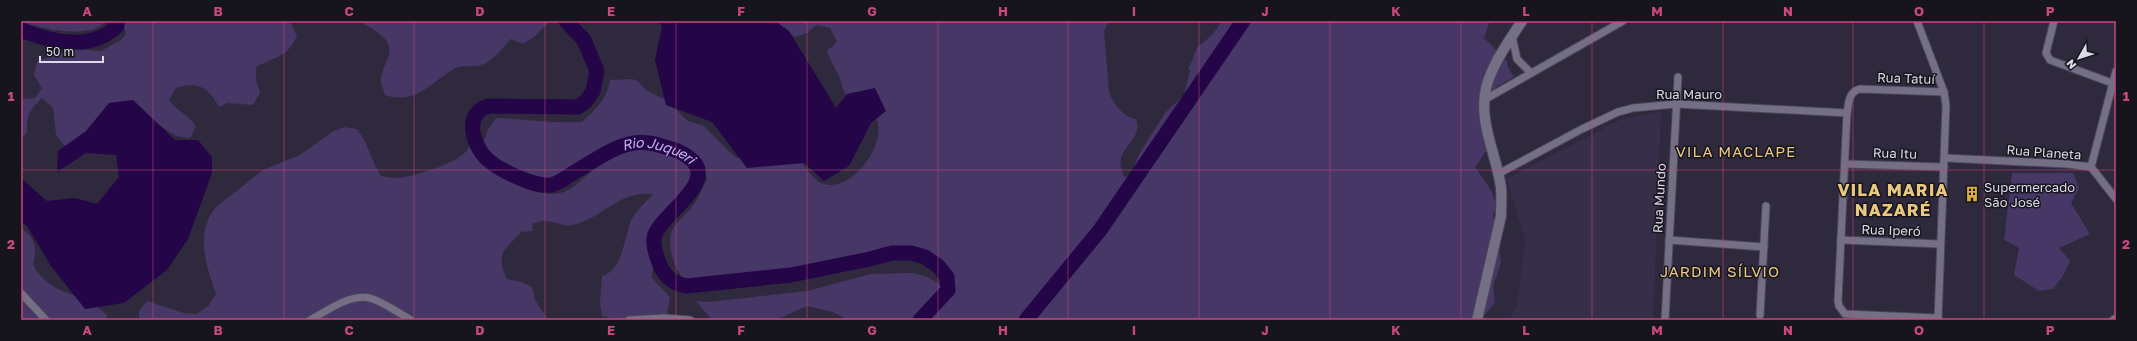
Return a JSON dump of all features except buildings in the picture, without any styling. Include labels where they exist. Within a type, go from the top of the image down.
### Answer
[{"type":"street","points":[[1477,320],[1501,216],[1501,193],[1487,130],[1484,100],[1490,75],[1522,21]]},
{"type":"street","points":[[1484,100],[1623,21]]},
{"type":"street","points":[[1847,113],[1846,164],[1838,301],[1839,306],[1845,314],[1938,319],[1940,244],[1947,120],[1944,92],[1917,21]]},
{"type":"street","points":[[2054,21],[2046,53],[2050,60],[2112,82]]},
{"type":"street","points":[[1512,36],[1517,59],[1532,73]]},
{"type":"street","name":"Rua Planeta","points":[[1945,158],[2067,164],[2091,167],[2116,71]]},
{"type":"street","name":"Rua Mundo","points":[[1665,320],[1678,77]]},
{"type":"street","name":"Rua Tatuí","points":[[1847,113],[1852,93],[1860,89],[1944,92]]},
{"type":"street","name":"Rua Mauro","points":[[1498,174],[1618,112],[1633,108],[1676,104],[1847,113]]},
{"type":"street","name":"Rua Itu","points":[[1846,164],[1944,167]]},
{"type":"street","points":[[2091,167],[2116,199]]},
{"type":"street","points":[[1760,315],[1766,206]]},
{"type":"street","points":[[1669,240],[1764,247]]},
{"type":"street","name":"Rua Iperó","points":[[1841,240],[1940,244]]},
{"type":"street","points":[[21,293],[46,320]]},
{"type":"street","points":[[310,320],[350,299],[363,296],[373,299],[411,320]]},
{"type":"street","points":[[629,320],[664,318],[690,320]]},
{"type":"shaded area","points":[[21,21],[105,21],[99,27],[89,30],[65,31],[52,30]]},
{"type":"shaded area","points":[[122,21],[290,21],[297,36],[285,53],[256,67],[256,80],[260,93],[253,105],[227,103],[219,107],[207,90],[202,87],[190,85],[176,88],[169,100],[196,126],[190,138],[176,136],[153,121],[78,145],[64,145],[56,135],[53,108],[42,98],[34,106],[28,117],[27,132],[21,140],[21,99],[35,98],[42,88],[34,75],[37,61],[74,49],[101,51],[121,40],[126,34]]},
{"type":"shaded area","points":[[357,21],[550,21],[534,37],[523,44],[511,39],[490,61],[486,63],[478,66],[464,66],[457,68],[414,95],[396,97],[385,95],[381,83],[382,73],[390,51],[388,45],[381,35],[375,30]]},
{"type":"shaded area","points":[[659,21],[775,21],[789,31],[836,108],[847,94],[875,88],[886,111],[871,123],[849,166],[824,181],[804,163],[747,168],[712,122],[666,105],[655,60],[662,27]]},
{"type":"shaded area","points":[[769,21],[1109,21],[1104,31],[1109,92],[1119,109],[1131,118],[1136,119],[1137,125],[1137,131],[1120,160],[1124,177],[1132,173],[1139,154],[1165,113],[1184,95],[1190,70],[1188,70],[1197,48],[1213,34],[1222,21],[1490,21],[1484,38],[1503,57],[1504,62],[1506,58],[1508,68],[1514,77],[1496,87],[1487,109],[1489,147],[1475,167],[1491,190],[1497,206],[1493,216],[1497,230],[1501,263],[1493,286],[1495,303],[1480,320],[848,320],[833,312],[807,306],[776,320],[712,320],[696,301],[709,302],[807,291],[871,274],[913,273],[925,276],[937,282],[947,293],[953,282],[950,269],[942,259],[929,254],[885,255],[832,273],[804,278],[720,280],[707,282],[696,291],[677,269],[673,259],[670,238],[675,225],[697,200],[707,178],[692,155],[655,140],[627,145],[601,153],[589,160],[572,182],[561,189],[548,188],[535,183],[525,173],[512,178],[512,181],[523,188],[537,192],[551,194],[564,192],[572,188],[595,168],[607,160],[619,154],[646,149],[672,153],[684,159],[695,168],[691,181],[666,220],[655,253],[652,278],[670,297],[667,314],[652,318],[634,320],[602,316],[600,303],[602,276],[610,272],[615,266],[622,251],[633,217],[652,196],[652,194],[640,194],[619,201],[591,218],[581,222],[562,225],[550,221],[541,221],[532,224],[533,231],[521,232],[503,253],[503,271],[507,279],[521,282],[532,287],[535,300],[548,320],[139,320],[139,311],[147,301],[184,313],[197,314],[209,305],[216,294],[206,261],[204,239],[205,229],[215,208],[263,170],[300,155],[332,132],[344,127],[357,129],[361,134],[381,176],[394,178],[403,177],[425,172],[449,163],[466,152],[469,146],[480,154],[488,129],[496,118],[550,122],[582,122],[604,98],[610,79],[632,79],[638,81],[646,90],[664,99],[688,121],[704,126],[737,159],[739,157],[738,143],[796,152],[808,171],[820,182],[835,185],[846,181],[856,174],[865,164],[877,142],[878,130],[875,115],[870,110],[848,98],[844,92],[839,76],[827,51],[837,42],[830,28],[817,25],[807,33],[795,37]]},
{"type":"shaded area","points":[[133,100],[175,140],[198,140],[212,157],[212,173],[188,239],[167,270],[124,303],[85,309],[51,266],[27,226],[21,222],[21,178],[47,201],[75,198],[97,204],[119,177],[116,155],[86,153],[57,172],[58,151],[86,131],[109,103]]},
{"type":"shaded area","points":[[1661,111],[1653,320],[1510,320],[1518,302],[1525,239],[1507,179],[1620,120]]},
{"type":"shaded area","points":[[2012,173],[2073,173],[2079,188],[2071,203],[2090,234],[2059,248],[2070,261],[2063,276],[2053,289],[2039,291],[2014,275],[2019,248],[2004,240]]},
{"type":"shaded area","points":[[21,228],[30,236],[34,244],[35,253],[33,265],[40,276],[58,289],[88,301],[98,307],[107,315],[106,320],[21,320]]},
{"type":"waterway","name":"Rio Juqueri","points":[[21,30],[58,41],[83,42],[107,34],[117,26],[117,21]]},
{"type":"waterway","name":"Rio Juqueri","points":[[566,21],[584,40],[597,71],[593,91],[586,101],[578,107],[488,106],[480,110],[473,122],[473,129],[477,145],[486,158],[499,168],[517,177],[535,183],[551,185],[559,182],[609,152],[628,144],[649,143],[675,150],[684,154],[693,161],[698,170],[697,180],[692,190],[657,230],[654,241],[662,269],[678,284],[687,286],[791,275],[892,253],[911,253],[925,257],[938,266],[947,277],[948,290],[920,320]]},
{"type":"waterway","points":[[1026,320],[1100,230],[1243,21]]},
{"type":"place","name":"Supermercado São José","points":[[1972,194]]},
{"type":"district","name":"VILA MACLAPE","points":[[1736,152]]},
{"type":"district","name":"VILA MARIA NAZARÉ","points":[[1893,200]]},
{"type":"district","name":"JARDIM SÍLVIO","points":[[1720,272]]}]
